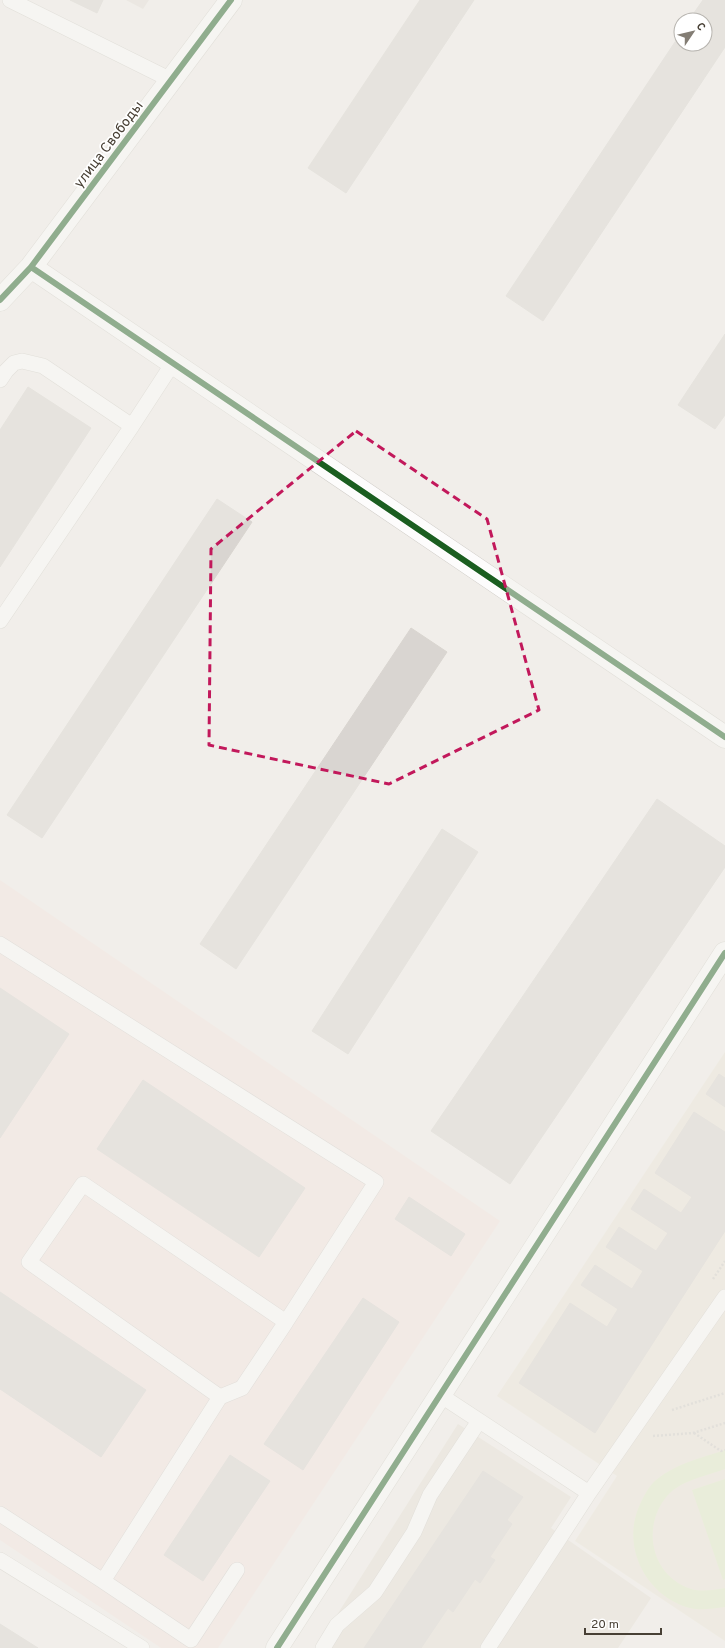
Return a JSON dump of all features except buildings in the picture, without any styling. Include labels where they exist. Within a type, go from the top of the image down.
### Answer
[{"type":"street","name":"улица Свободы","points":[[0,300],[31,267],[231,0]]},
{"type":"street","points":[[31,267],[725,737]]},
{"type":"street","points":[[278,1648],[725,953]]},
{"type":"lane","points":[[10,0],[171,80]]},
{"type":"lane","points":[[0,380],[14,363],[22,361],[43,366],[132,426]]},
{"type":"lane","points":[[0,620],[173,363]]},
{"type":"lane","points":[[0,944],[376,1182],[242,1388],[220,1398],[103,1581]]},
{"type":"lane","points":[[220,1398],[29,1262],[83,1184],[286,1322]]},
{"type":"lane","points":[[488,1648],[589,1493],[725,1297]]},
{"type":"lane","points":[[440,1395],[589,1493]]},
{"type":"lane","points":[[322,1648],[337,1625],[375,1592],[414,1532],[430,1495],[479,1420]]},
{"type":"lane","points":[[0,1514],[191,1640],[237,1570]]},
{"type":"lane","points":[[0,1560],[142,1648]]},
{"type":"path","points":[[725,1393],[665,1412],[637,1424],[645,1437],[693,1433],[725,1422]]},
{"type":"path","points":[[693,1433],[722,1451],[725,1450]]},
{"type":"highlighted area","points":[[356,431],[487,519],[539,710],[389,784],[209,745],[211,549]]},
{"type":"shaded area","points":[[126,0],[149,0],[143,9]]},
{"type":"shaded area","points":[[0,880],[500,1221],[218,1648],[161,1648],[0,1540]]},
{"type":"shaded area","points":[[725,1052],[725,1641],[575,1541],[617,1476],[497,1396]]},
{"type":"shaded area","points":[[458,1424],[571,1497],[551,1528],[651,1598],[618,1648],[316,1648]]},
{"type":"green space","points":[[725,1450],[725,1469],[694,1479],[679,1486],[667,1496],[659,1508],[654,1522],[654,1549],[659,1562],[677,1583],[691,1589],[704,1591],[725,1588],[725,1607],[695,1609],[686,1607],[672,1600],[659,1591],[649,1580],[641,1567],[636,1553],[633,1539],[634,1524],[643,1497],[650,1486],[663,1474],[698,1459]]},
{"type":"green space","points":[[725,1479],[725,1579],[723,1580],[692,1490]]},
{"type":"cycle path","points":[[0,300],[31,267],[231,0]]},
{"type":"cycle path","points":[[31,267],[725,737]]},
{"type":"cycle path","points":[[277,1648],[725,953]]}]
